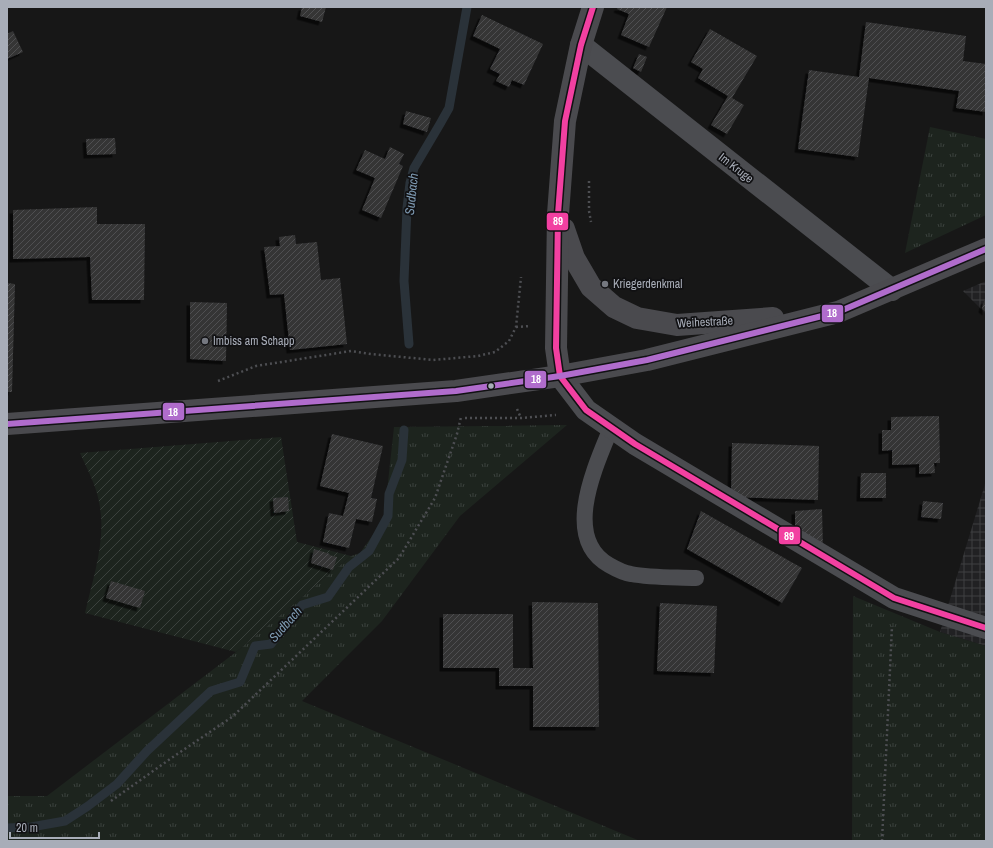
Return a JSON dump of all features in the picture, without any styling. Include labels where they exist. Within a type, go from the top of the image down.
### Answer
[{"type":"main road","name":"Weihestraße","points":[[560,376],[556,348],[558,214],[565,121],[581,45],[592,7]]},
{"type":"main road","name":"Weihestraße","points":[[558,214],[574,258],[590,287],[614,307],[637,318],[677,325],[838,312]]},
{"type":"main road","points":[[7,424],[456,391],[560,376],[647,360],[838,312],[892,290],[986,248]]},
{"type":"street","name":"Im Kruge","points":[[581,45],[892,290]]},
{"type":"street","points":[[560,376],[586,410],[635,444],[894,598],[986,628]]},
{"type":"lane","points":[[611,428],[594,471],[584,514],[588,543],[594,553],[602,561],[616,569],[631,574],[696,578]]},
{"type":"path","points":[[589,175],[589,211],[592,225]]},
{"type":"path","points":[[217,381],[256,366],[351,351],[433,360],[478,356],[495,352],[509,341],[516,327],[522,277]]},
{"type":"path","points":[[111,801],[232,717],[399,558],[436,498],[461,418],[456,391]]},
{"type":"path","points":[[882,841],[894,598]]},
{"type":"shaded area","points":[[986,281],[986,314],[963,291]]},
{"type":"shaded area","points":[[986,481],[986,646],[940,632]]},
{"type":"green space","points":[[930,127],[986,139],[986,215],[905,253]]},
{"type":"green space","points":[[567,425],[460,516],[382,621],[302,701],[640,841],[7,841],[7,796],[47,796],[236,652],[351,556],[360,553],[384,519],[394,427]]},
{"type":"green space","points":[[281,437],[297,542],[351,556],[236,652],[85,613],[98,558],[101,516],[96,489],[80,453]]},
{"type":"green space","points":[[853,596],[940,632],[986,646],[986,841],[852,841]]},
{"type":"building","points":[[302,7],[326,7],[322,22],[300,16]]},
{"type":"building","points":[[618,7],[667,7],[649,47],[621,35],[629,14],[617,9]]},
{"type":"building","points":[[482,15],[543,44],[524,85],[512,80],[509,87],[496,81],[500,74],[490,69],[500,49],[473,36]]},
{"type":"building","points":[[866,22],[966,36],[963,61],[986,64],[986,112],[956,108],[959,91],[869,78],[858,157],[798,149],[809,70],[859,77]]},
{"type":"building","points":[[710,29],[757,56],[732,98],[744,105],[727,134],[711,125],[728,96],[698,78],[703,69],[691,62]]},
{"type":"building","points":[[13,31],[23,52],[7,59],[7,34]]},
{"type":"building","points":[[639,54],[647,57],[641,72],[633,68]]},
{"type":"building","points":[[406,111],[431,118],[427,132],[403,124]]},
{"type":"building","points":[[115,138],[116,154],[87,155],[86,139]]},
{"type":"building","points":[[390,147],[404,154],[399,164],[403,166],[381,218],[362,210],[375,178],[356,170],[365,150],[385,159]]},
{"type":"building","points":[[97,207],[97,224],[145,224],[144,300],[92,300],[90,257],[13,259],[13,210]]},
{"type":"building","points":[[295,235],[296,244],[317,242],[321,280],[340,278],[347,344],[290,350],[284,294],[270,295],[264,247],[280,246],[279,237]]},
{"type":"building","points":[[7,283],[15,284],[12,392],[7,392]]},
{"type":"building","points":[[986,300],[986,312],[982,309],[984,301]]},
{"type":"building","points":[[190,302],[227,303],[226,361],[190,359]]},
{"type":"building","points":[[939,416],[940,463],[934,463],[935,473],[919,474],[919,464],[892,465],[892,450],[882,451],[882,430],[891,430],[891,417]]},
{"type":"building","points":[[332,434],[383,446],[371,498],[377,499],[372,522],[356,519],[349,548],[323,542],[329,513],[343,516],[349,493],[320,486]]},
{"type":"building","points":[[732,443],[819,446],[818,500],[731,497]]},
{"type":"building","points":[[861,473],[886,473],[886,498],[860,498]]},
{"type":"building","points":[[288,497],[289,511],[274,513],[273,498]]},
{"type":"building","points":[[923,501],[943,503],[941,519],[921,517]]},
{"type":"building","points":[[822,509],[823,550],[795,535],[795,511]]},
{"type":"building","points":[[701,511],[802,568],[782,603],[687,549]]},
{"type":"building","points":[[314,549],[337,557],[333,570],[311,563]]},
{"type":"building","points":[[111,581],[145,591],[140,608],[106,598]]},
{"type":"building","points":[[532,602],[598,603],[599,727],[533,727],[533,686],[499,686],[499,668],[443,668],[443,614],[513,614],[513,668],[533,668]]},
{"type":"building","points":[[660,603],[717,606],[714,673],[657,671]]},
{"type":"waterway","name":"Sudbach","points":[[409,344],[404,281],[407,208],[410,183],[414,168],[449,108],[467,7]]},
{"type":"waterway","name":"Sudbach","points":[[7,828],[31,827],[65,821],[88,806],[117,784],[147,751],[211,691],[240,682],[255,646],[271,644],[302,605],[328,597],[349,567],[369,551],[388,516],[389,494],[402,460],[404,430]]},
{"type":"transit line","name":"89","points":[[593,7],[581,45],[565,121],[558,214],[556,348],[560,376],[586,410],[635,444],[894,598],[986,628]]},
{"type":"transit line","name":"18","points":[[7,424],[456,391],[560,376],[647,360],[838,312],[986,249]]},
{"type":"place","name":"Kriegerdenkmal","points":[[605,284]]},
{"type":"place","name":"Imbiss am Schapp","points":[[205,341]]}]
